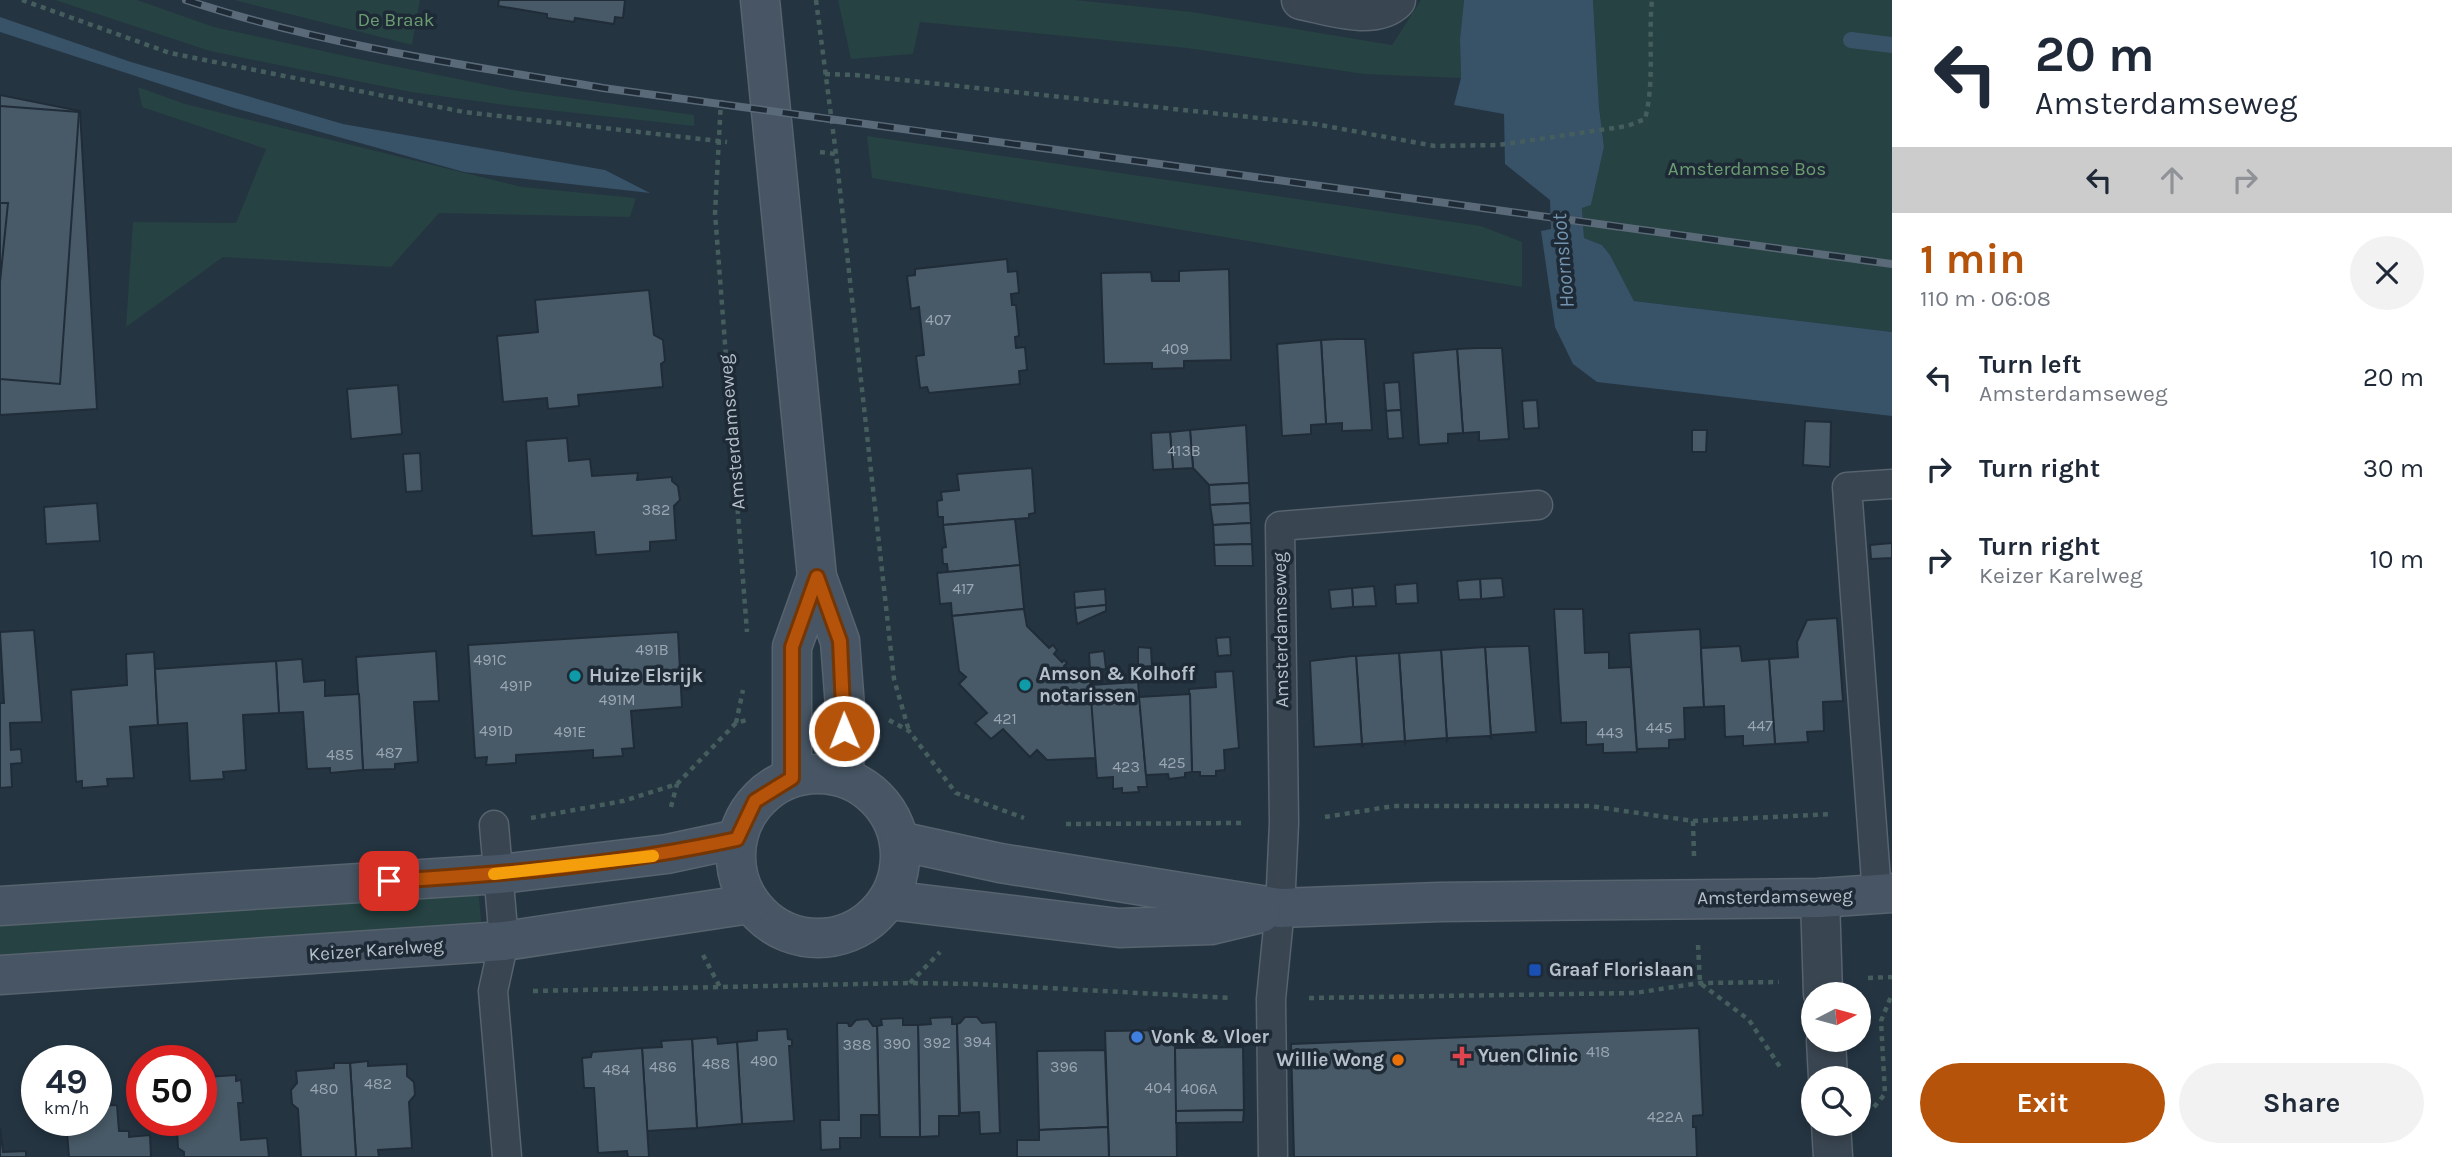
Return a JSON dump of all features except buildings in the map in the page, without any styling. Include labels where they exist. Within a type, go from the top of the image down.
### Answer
[{"type":"main road","points":[[760,0],[817,577],[840,641],[845,707],[844,777]]},
{"type":"main road","points":[[792,778],[792,647],[817,577]]},
{"type":"main road","points":[[817,773],[844,777],[880,801],[899,841],[899,871],[888,900],[867,924],[837,937],[804,938],[774,926],[750,904],[737,873],[737,839],[755,801],[792,778],[817,773]]},
{"type":"main road","points":[[0,906],[500,874],[667,854],[737,839]]},
{"type":"main road","name":"Amsterdamseweg","points":[[899,841],[1000,863],[1280,908],[1452,902],[1820,898],[1885,893]]},
{"type":"main road","name":"Amsterdamseweg","points":[[888,900],[1119,928],[1211,925],[1280,908]]},
{"type":"main road","name":"Keizer Karelweg","points":[[0,975],[504,941],[750,904]]},
{"type":"street","points":[[1301,0],[1369,11],[1392,4],[1396,0]]},
{"type":"street","points":[[1820,898],[1823,982]]},
{"type":"street","points":[[1832,1136],[1833,1157]]},
{"type":"lane","points":[[1885,893],[1847,487],[1892,484]]},
{"type":"lane","name":"Amsterdamseweg","points":[[1280,908],[1284,823],[1280,526],[1538,505]]},
{"type":"lane","points":[[494,825],[504,941],[493,991],[507,1157]]},
{"type":"lane","points":[[1273,1157],[1271,999],[1280,908]]},
{"type":"path","name":"Amsterdamseweg","points":[[22,0],[184,56],[464,112],[717,141],[715,213],[746,643]]},
{"type":"path","points":[[816,0],[836,154],[894,678],[909,731]]},
{"type":"path","points":[[825,74],[1315,124],[1435,146],[1499,145],[1627,126],[1645,119],[1650,100],[1649,29],[1652,0]]},
{"type":"path","points":[[736,723],[744,684]]},
{"type":"path","points":[[1693,821],[1700,983],[1749,1020],[1785,1075]]},
{"type":"path","points":[[493,991],[721,989]]},
{"type":"green space","points":[[55,0],[137,0],[214,27],[359,59],[512,90],[694,115],[694,126],[411,92],[210,51]]},
{"type":"green space","name":"De Braak","points":[[234,0],[420,0],[412,45]]},
{"type":"green space","points":[[838,0],[1075,0],[1192,12],[1392,45],[1421,0],[1464,0],[1460,39],[1461,78],[1364,74],[1187,48],[920,22],[913,54],[851,59]]},
{"type":"green space","name":"Amsterdamse Bos","points":[[1593,0],[1892,0],[1892,332],[1634,301],[1610,255],[1602,245],[1584,238],[1582,208],[1591,205],[1604,147]]},
{"type":"green space","points":[[138,87],[185,104],[522,187],[636,198],[630,217],[439,213],[391,267],[223,257],[126,327],[133,222],[236,223],[266,149],[142,107]]},
{"type":"green space","points":[[867,136],[1481,226],[1522,242],[1522,287],[872,178]]},
{"type":"green space","points":[[478,887],[482,930],[0,958],[0,923]]},
{"type":"water","name":"Hoornsloot","points":[[1464,0],[1593,0],[1604,147],[1591,205],[1582,208],[1584,238],[1602,245],[1610,255],[1634,301],[1892,332],[1892,416],[1597,382],[1573,364],[1555,327],[1541,231],[1551,229],[1550,200],[1505,164],[1504,114],[1454,105],[1461,78],[1460,39]]},
{"type":"water","points":[[0,17],[131,62],[343,124],[605,170],[650,193],[464,172],[234,108],[0,32]]},
{"type":"waterway","points":[[1851,40],[1892,45]]},
{"type":"railway","points":[[186,0],[237,16],[341,42],[603,88],[1892,264]]},
{"type":"slow traffic","points":[[494,874],[653,856]]},
{"type":"place","name":"Huize Elsrijk","points":[[575,676]]},
{"type":"place","name":"Amson & Kolhoff notarissen","points":[[1025,685]]},
{"type":"place","name":"Graaf Florislaan","points":[[1535,970]]},
{"type":"place","name":"Vonk & Vloer","points":[[1137,1037]]},
{"type":"place","name":"Yuen Clinic","points":[[1462,1056]]},
{"type":"place","name":"Willie Wong","points":[[1398,1060]]},
{"type":"route","points":[[389,881],[554,868],[667,854],[737,839],[755,801],[792,778],[792,647],[817,577],[840,641],[844,731]]}]
